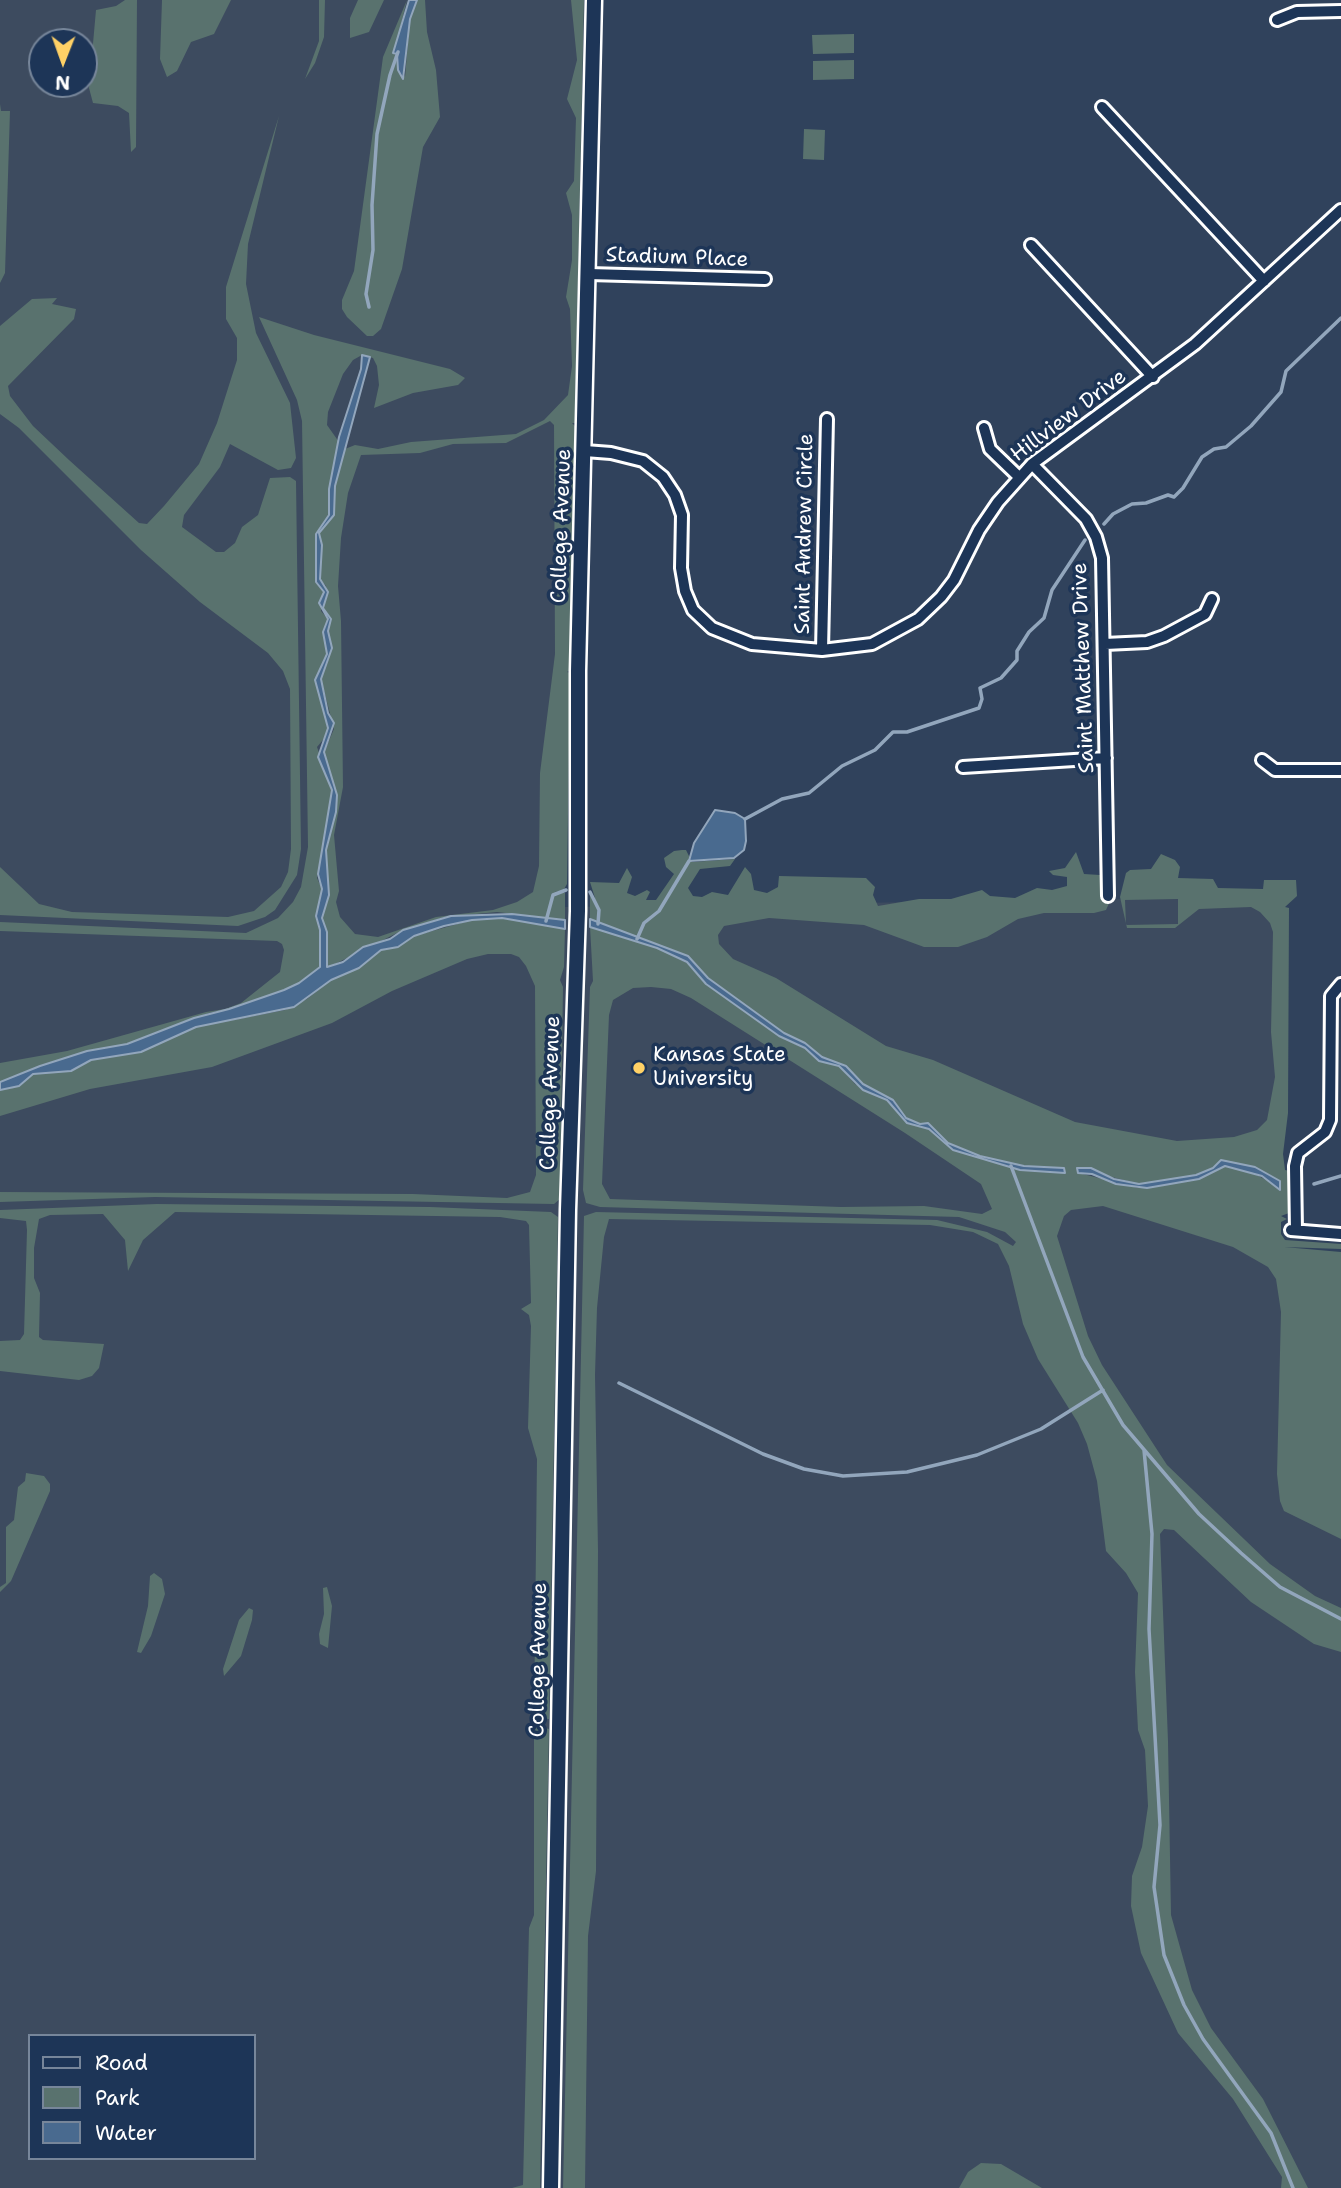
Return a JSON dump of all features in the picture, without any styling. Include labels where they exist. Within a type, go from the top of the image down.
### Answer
[{"type":"street","name":"College Avenue","points":[[551,2188],[568,1210],[578,911],[578,711],[594,0]]},
{"type":"street","points":[[1277,20],[1297,12],[1341,11]]},
{"type":"street","points":[[1102,107],[1264,281]]},
{"type":"street","name":"Hillview Drive","points":[[585,452],[611,453],[643,461],[663,477],[675,495],[682,515],[681,568],[685,591],[693,610],[712,628],[752,644],[822,650],[872,644],[918,620],[954,580],[979,530],[1032,464],[1073,431],[1153,377],[1341,210]]},
{"type":"street","points":[[1031,245],[1153,377]]},
{"type":"street","name":"Stadium Place","points":[[589,274],[765,279]]},
{"type":"street","name":"Saint Andrew Circle","points":[[822,650],[827,419]]},
{"type":"street","points":[[984,428],[990,450],[1019,477]]},
{"type":"street","name":"Saint Matthew Drive","points":[[1032,464],[1086,519],[1096,537],[1102,558],[1108,896]]},
{"type":"street","points":[[1105,644],[1147,642],[1164,636],[1205,614],[1212,599]]},
{"type":"street","points":[[963,767],[1106,758]]},
{"type":"street","points":[[1262,760],[1275,770],[1341,770]]},
{"type":"street","points":[[1341,984],[1331,996],[1330,1120],[1325,1132],[1298,1153],[1295,1166],[1293,1230],[1341,1234]]},
{"type":"shaded area","name":"Kansas State University","points":[[0,0],[584,0],[564,907],[1283,897],[1274,1253],[1341,1257],[1341,2188],[0,2188]]},
{"type":"green space","points":[[125,0],[137,0],[136,147],[131,152],[129,113],[118,106],[93,103],[92,98],[98,98],[96,10],[116,6]]},
{"type":"green space","points":[[162,0],[231,0],[214,34],[191,42],[177,71],[167,77],[160,59]]},
{"type":"green space","points":[[319,0],[325,0],[324,37],[315,63],[305,79],[319,41]]},
{"type":"green space","points":[[358,0],[384,0],[369,32],[350,38],[350,18]]},
{"type":"green space","points":[[407,0],[394,53],[405,77],[410,19],[417,0],[425,0],[440,117],[423,147],[402,269],[381,329],[373,336],[367,336],[347,317],[342,309],[342,300],[354,271],[383,57]]},
{"type":"green space","points":[[571,0],[584,0],[575,423],[572,423],[575,426],[570,670],[567,672],[570,673],[567,884],[563,891],[555,892],[565,893],[565,920],[497,912],[445,917],[403,930],[327,968],[327,932],[322,918],[329,895],[326,850],[336,812],[337,795],[324,752],[334,729],[321,679],[332,648],[328,631],[330,624],[323,608],[327,596],[326,586],[320,579],[322,545],[319,533],[334,515],[333,495],[345,449],[355,445],[378,449],[411,442],[516,434],[544,420],[568,395],[572,366],[570,309],[566,297],[572,260],[572,215],[566,193],[574,181],[576,118],[567,99],[577,60]],"holes":[[[550,421],[554,425],[555,654],[540,773],[539,866],[533,892],[517,902],[493,910],[436,917],[378,937],[355,934],[340,917],[336,902],[339,891],[334,835],[343,787],[341,621],[338,586],[341,538],[348,493],[361,455],[420,453],[453,444],[506,443]]]},
{"type":"green space","points":[[854,34],[854,53],[813,54],[812,35]]},
{"type":"green space","points":[[854,60],[854,79],[813,80],[813,61]]},
{"type":"green space","points":[[0,104],[1,111],[10,111],[5,273],[0,283]]},
{"type":"green space","points":[[279,116],[248,244],[246,284],[256,333],[290,403],[296,458],[291,468],[278,470],[230,444],[220,467],[184,515],[182,527],[216,552],[224,552],[235,543],[242,527],[258,515],[270,478],[290,477],[296,481],[301,849],[297,875],[275,910],[265,917],[238,926],[0,915],[0,867],[39,904],[72,912],[228,917],[254,911],[281,887],[288,872],[291,849],[290,689],[283,671],[268,653],[200,602],[141,550],[19,428],[0,414],[0,326],[32,299],[57,298],[52,304],[76,309],[74,319],[8,386],[10,396],[33,426],[139,523],[147,524],[164,506],[199,464],[217,423],[237,360],[237,338],[226,319],[226,287]]},
{"type":"green space","points":[[804,129],[825,130],[824,160],[803,159]]},
{"type":"green space","points":[[259,317],[314,335],[450,369],[465,378],[458,385],[413,393],[374,408],[379,385],[377,366],[373,358],[362,355],[353,360],[343,374],[328,412],[327,425],[339,442],[328,516],[316,534],[316,582],[324,593],[321,611],[328,619],[323,632],[327,654],[315,680],[328,728],[327,735],[317,747],[332,790],[317,878],[322,889],[316,916],[320,929],[320,966],[299,983],[284,990],[229,1009],[209,1013],[127,1044],[87,1051],[0,1082],[0,1063],[67,1051],[206,1012],[225,1009],[241,1003],[280,972],[284,950],[282,944],[277,941],[0,931],[0,922],[246,933],[278,918],[293,902],[301,887],[308,847],[302,421],[297,400]]},
{"type":"green space","points":[[686,850],[692,862],[735,859],[730,866],[700,869],[688,888],[693,896],[702,897],[712,892],[728,895],[745,867],[751,874],[754,890],[767,893],[778,887],[779,876],[866,878],[875,887],[873,895],[878,906],[919,899],[951,899],[982,890],[990,896],[1015,898],[1037,888],[1052,890],[1067,886],[1067,877],[1053,875],[1049,871],[1065,868],[1076,852],[1084,874],[1100,875],[1100,898],[1111,899],[1106,910],[1094,913],[1044,913],[1018,919],[987,937],[958,947],[924,947],[864,925],[769,918],[724,926],[718,935],[719,944],[733,959],[776,978],[886,1046],[933,1060],[1075,1122],[1177,1141],[1234,1137],[1257,1130],[1267,1120],[1275,1077],[1271,1032],[1273,932],[1270,923],[1251,907],[1199,909],[1175,928],[1127,928],[1126,925],[1178,924],[1178,899],[1125,900],[1126,923],[1120,897],[1126,873],[1130,870],[1151,869],[1161,854],[1175,860],[1180,867],[1178,878],[1213,879],[1218,888],[1263,889],[1264,880],[1296,880],[1297,896],[1285,907],[1289,908],[1288,1113],[1283,1154],[1285,1170],[1290,1171],[1289,1213],[1281,1216],[1287,1219],[1281,1222],[1281,1234],[1285,1240],[1341,1244],[1341,1249],[1284,1247],[1341,1252],[1341,1539],[1284,1511],[1280,1501],[1277,1474],[1281,1312],[1276,1279],[1268,1267],[1233,1247],[1103,1206],[1071,1210],[1064,1216],[1057,1236],[1088,1336],[1102,1365],[1167,1465],[1270,1564],[1315,1596],[1341,1608],[1341,1652],[1314,1644],[1251,1602],[1174,1530],[1164,1529],[1160,1534],[1171,1915],[1192,1990],[1211,2028],[1263,2099],[1308,2188],[1281,2188],[1282,2177],[1233,2099],[1178,2033],[1141,1953],[1131,1906],[1132,1876],[1142,1847],[1148,1806],[1145,1750],[1138,1730],[1135,1672],[1138,1593],[1126,1573],[1106,1551],[1097,1481],[1087,1444],[1078,1423],[1038,1359],[1023,1324],[1009,1266],[998,1244],[973,1232],[930,1225],[609,1219],[604,1237],[597,1308],[595,1375],[598,1551],[596,1871],[588,1936],[585,2188],[563,2188],[584,1216],[596,1212],[937,1220],[987,1232],[1013,1246],[1016,1242],[1005,1232],[959,1217],[600,1207],[586,1203],[583,1190],[590,987],[593,981],[590,927],[657,948],[687,963],[706,984],[779,1036],[839,1066],[855,1084],[887,1100],[909,1124],[929,1129],[953,1150],[1020,1170],[1065,1172],[1064,1168],[1024,1166],[979,1156],[948,1143],[928,1123],[920,1124],[906,1118],[893,1100],[863,1084],[846,1066],[822,1057],[805,1043],[784,1033],[708,978],[688,956],[590,919],[590,896],[595,898],[590,882],[619,883],[627,868],[632,877],[627,893],[635,896],[647,890],[650,892],[646,900],[656,900],[674,874],[666,867],[664,858],[674,851]],"holes":[[[633,988],[671,989],[691,998],[981,1184],[992,1209],[982,1214],[924,1206],[841,1207],[610,1199],[602,1184],[609,1015],[613,1000]],[[1221,1160],[1255,1167],[1270,1182],[1249,1171],[1225,1166],[1199,1179],[1138,1188],[1079,1173],[1077,1168],[1139,1184],[1196,1175],[1213,1168]]]},
{"type":"green space","points":[[502,918],[565,929],[564,967],[560,980],[563,987],[560,1199],[554,1204],[155,1197],[0,1202],[0,1192],[413,1194],[507,1198],[530,1192],[536,1175],[535,986],[526,966],[519,957],[511,954],[488,954],[467,959],[392,991],[332,1023],[212,1067],[90,1089],[0,1116],[0,1090],[11,1088],[33,1074],[71,1071],[91,1060],[141,1052],[196,1027],[285,1010],[307,999],[331,980],[359,968],[381,950],[398,947],[414,936],[472,920]]},
{"type":"green space","points":[[157,1204],[430,1207],[551,1212],[558,1217],[549,1719],[534,1721],[537,1459],[528,1428],[531,1326],[529,1315],[521,1309],[531,1303],[529,1225],[526,1221],[500,1217],[175,1212],[143,1240],[128,1271],[125,1240],[103,1214],[50,1215],[39,1219],[34,1248],[34,1278],[40,1293],[39,1337],[43,1340],[104,1344],[99,1368],[92,1376],[79,1380],[0,1371],[0,1341],[20,1340],[24,1334],[27,1230],[26,1221],[0,1218],[0,1210]]},
{"type":"green space","points":[[26,1473],[44,1476],[50,1484],[50,1491],[11,1581],[0,1592],[0,1587],[6,1583],[6,1527],[14,1520],[18,1487],[25,1481]]},
{"type":"green space","points":[[154,1573],[162,1579],[165,1594],[151,1636],[141,1653],[137,1652],[148,1606],[150,1576]]},
{"type":"green space","points":[[327,1587],[332,1606],[328,1648],[320,1644],[319,1634],[324,1614],[323,1588]]},
{"type":"green space","points":[[249,1608],[253,1610],[252,1620],[241,1656],[224,1676],[223,1669],[239,1620]]},
{"type":"green space","points":[[534,1725],[549,1729],[540,2188],[512,2188],[523,2185],[529,1928],[534,1915]]},
{"type":"green space","points":[[981,2163],[1001,2164],[1042,2188],[959,2188],[968,2172]]},
{"type":"water","points":[[409,0],[417,0],[410,19],[403,79],[398,70],[397,54],[393,53]]},
{"type":"water","points":[[362,355],[370,357],[335,486],[334,515],[319,533],[322,545],[320,579],[328,592],[323,608],[331,619],[328,631],[332,648],[321,679],[328,713],[334,723],[324,752],[337,795],[336,812],[326,850],[329,895],[322,918],[327,932],[327,967],[343,962],[363,947],[390,939],[403,930],[451,916],[512,914],[565,920],[565,929],[502,918],[472,920],[444,926],[414,936],[398,947],[381,950],[359,968],[331,980],[294,1007],[196,1027],[141,1052],[91,1060],[71,1071],[33,1074],[19,1086],[0,1090],[0,1082],[40,1066],[87,1051],[127,1044],[194,1018],[284,990],[299,983],[320,967],[320,930],[316,916],[322,889],[318,874],[332,790],[318,757],[328,728],[315,680],[327,654],[323,632],[328,619],[319,603],[324,592],[316,582],[316,534],[329,515],[329,489],[339,437],[361,369]]},
{"type":"water","points":[[715,810],[735,813],[745,819],[744,850],[734,858],[689,861],[694,843]]},
{"type":"water","points":[[590,919],[688,956],[708,978],[784,1033],[805,1043],[822,1057],[846,1066],[863,1084],[893,1100],[906,1118],[920,1124],[928,1123],[948,1143],[980,1156],[1024,1166],[1064,1168],[1065,1173],[1020,1170],[953,1150],[929,1129],[907,1123],[887,1100],[863,1090],[839,1066],[819,1061],[805,1048],[779,1036],[706,984],[687,962],[657,948],[590,927]]},
{"type":"water","points":[[1221,1160],[1255,1167],[1280,1181],[1280,1190],[1262,1176],[1225,1166],[1199,1179],[1147,1188],[1116,1184],[1092,1174],[1078,1173],[1077,1168],[1091,1168],[1114,1179],[1139,1184],[1196,1175],[1213,1168]]},
{"type":"waterway","points":[[369,307],[366,294],[373,250],[372,205],[377,134],[398,52]]},
{"type":"waterway","points":[[1104,524],[1113,514],[1132,504],[1146,503],[1168,495],[1174,497],[1183,488],[1202,457],[1214,449],[1226,447],[1251,426],[1281,392],[1286,371],[1341,318]]},
{"type":"waterway","points":[[745,819],[782,799],[809,793],[842,766],[875,750],[893,732],[907,732],[979,708],[982,699],[980,688],[1001,678],[1017,660],[1017,651],[1029,632],[1044,618],[1052,590],[1085,540]]},
{"type":"waterway","points":[[637,939],[644,923],[659,911],[689,861]]},
{"type":"waterway","points":[[546,921],[553,895],[566,890]]},
{"type":"waterway","points":[[590,892],[599,910],[598,924]]},
{"type":"waterway","points":[[1011,1166],[1083,1357],[1123,1425],[1199,1514],[1241,1553],[1280,1587],[1341,1619]]},
{"type":"waterway","points":[[1314,1184],[1341,1176]]},
{"type":"waterway","points":[[619,1383],[763,1454],[804,1469],[843,1476],[907,1472],[977,1455],[1041,1429],[1103,1390]]},
{"type":"waterway","points":[[1144,1450],[1152,1534],[1149,1629],[1160,1825],[1154,1887],[1164,1955],[1184,2005],[1203,2039],[1271,2133],[1293,2188]]},
{"type":"place","name":"Kansas State University","points":[[639,1068]]}]
